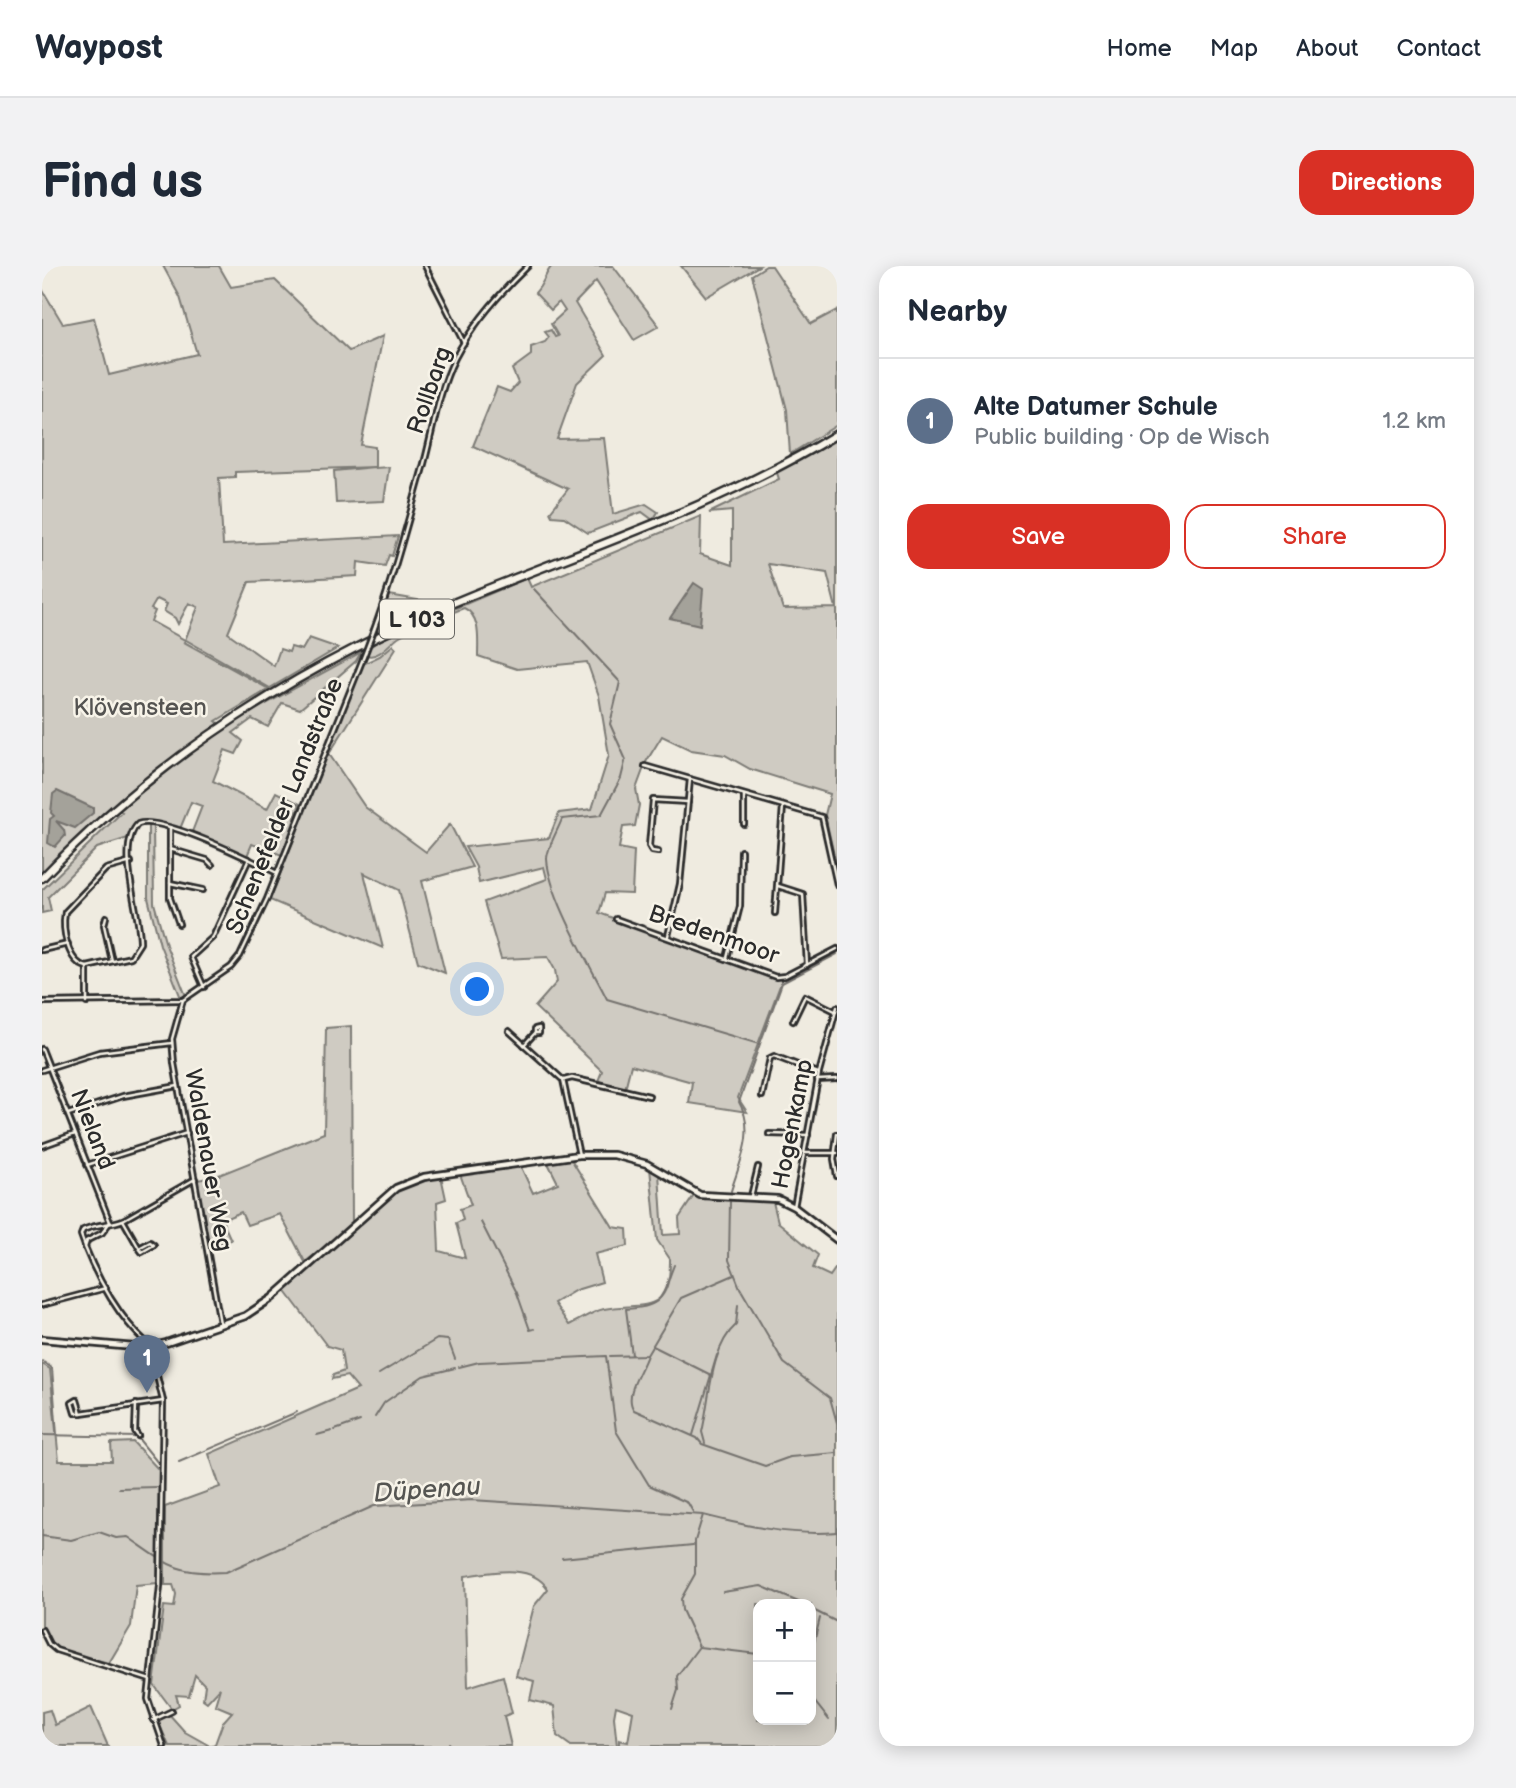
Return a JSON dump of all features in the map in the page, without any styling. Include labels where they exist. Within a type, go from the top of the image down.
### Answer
[{"type":"main road","name":"L 103","points":[[42,878],[109,813],[159,771],[225,722],[288,683],[434,611],[712,498],[837,434]]},
{"type":"street","points":[[425,266],[464,343]]},
{"type":"street","name":"Rollbarg","points":[[424,464],[434,415],[451,368],[464,343],[499,295],[528,266]]},
{"type":"street","name":"Schenefelder Landstraße","points":[[42,1002],[183,1000],[204,987],[240,956],[277,873],[374,630],[424,464]]},
{"type":"street","points":[[645,766],[825,820],[837,885]]},
{"type":"street","points":[[668,936],[680,884],[690,779]]},
{"type":"street","points":[[744,795],[744,824]]},
{"type":"street","points":[[658,852],[652,851],[649,846],[653,800],[688,802]]},
{"type":"street","points":[[775,913],[783,806]]},
{"type":"street","points":[[131,862],[106,869],[67,908],[64,919],[74,961],[87,967],[131,957],[140,943],[132,901],[131,862],[132,831],[138,824],[151,822],[170,828],[277,873]]},
{"type":"street","points":[[170,828],[170,903],[179,924]]},
{"type":"street","points":[[170,849],[207,860],[212,865]]},
{"type":"street","points":[[727,958],[740,906],[741,851]]},
{"type":"street","points":[[204,987],[191,957],[213,937],[249,859]]},
{"type":"street","points":[[170,883],[203,890]]},
{"type":"street","points":[[779,886],[803,894],[807,965]]},
{"type":"street","points":[[106,917],[104,925],[112,961]]},
{"type":"street","name":"Bredenmoor","points":[[616,919],[776,977],[785,976],[837,949]]},
{"type":"street","points":[[42,950],[68,944]]},
{"type":"street","points":[[87,967],[87,1003]]},
{"type":"street","points":[[793,1021],[805,996],[836,1009]]},
{"type":"street","name":"Waldenauer Weg","points":[[183,1000],[172,1043],[221,1326]]},
{"type":"street","name":"Hogenkamp","points":[[794,1207],[817,1080],[836,1009]]},
{"type":"street","points":[[509,1031],[563,1080],[579,1155]]},
{"type":"street","points":[[524,1045],[535,1033]]},
{"type":"street","points":[[42,1070],[99,1052],[172,1043]]},
{"type":"street","name":"Nieland","points":[[42,1049],[110,1222]]},
{"type":"street","points":[[762,1096],[770,1058],[774,1056],[819,1073]]},
{"type":"street","points":[[563,1080],[572,1078],[649,1096]]},
{"type":"street","points":[[817,1080],[837,1079]]},
{"type":"street","points":[[68,1114],[123,1096],[178,1086]]},
{"type":"street","points":[[87,1165],[187,1133]]},
{"type":"street","points":[[42,1146],[76,1134]]},
{"type":"street","points":[[837,1134],[837,1175]]},
{"type":"street","points":[[769,1135],[808,1135]]},
{"type":"street","points":[[804,1153],[836,1153]]},
{"type":"street","points":[[42,1339],[150,1347],[221,1326],[241,1318],[272,1298],[396,1188],[410,1181],[579,1155],[614,1155],[640,1161],[700,1195],[778,1199],[794,1207],[837,1240]]},
{"type":"street","points":[[751,1196],[758,1167]]},
{"type":"street","points":[[164,1746],[148,1699],[161,1564],[163,1401],[150,1347],[135,1332],[106,1288],[85,1246],[83,1230],[123,1220],[195,1179]]},
{"type":"street","points":[[123,1220],[139,1248]]},
{"type":"street","points":[[85,1240],[102,1233],[110,1222]]},
{"type":"street","points":[[42,1305],[106,1288]]},
{"type":"street","points":[[81,1413],[163,1401]]},
{"type":"street","points":[[136,1404],[135,1432],[138,1436]]},
{"type":"street","points":[[42,1630],[56,1650],[149,1680]]},
{"type":"street","points":[[153,1720],[172,1711]]},
{"type":"green space","name":"Klövensteen","points":[[163,266],[219,266],[231,287],[275,280],[349,351],[383,336],[361,445],[375,447],[375,468],[389,467],[384,501],[336,503],[334,471],[374,467],[235,472],[235,477],[219,478],[223,545],[398,536],[392,556],[389,555],[385,566],[358,562],[357,576],[249,582],[228,633],[274,666],[280,649],[289,652],[291,647],[302,650],[309,638],[338,648],[270,688],[186,640],[184,642],[269,689],[216,721],[224,727],[361,652],[356,661],[300,709],[282,703],[268,727],[252,719],[233,733],[243,741],[236,754],[225,750],[213,781],[267,809],[276,792],[300,804],[282,855],[252,844],[247,856],[192,832],[202,806],[191,802],[180,829],[149,820],[142,821],[131,829],[128,838],[97,848],[48,897],[51,911],[42,913],[42,890],[122,812],[111,806],[42,874],[42,289],[63,324],[94,318],[109,375],[197,354],[180,297]],"holes":[[[157,599],[167,604],[164,611],[175,618],[178,624],[189,603],[198,607],[185,640],[151,621],[155,611],[151,609]]]},
{"type":"green space","points":[[552,266],[613,266],[659,326],[634,340],[596,281],[575,303],[606,355],[577,383],[557,439],[604,438],[613,514],[646,504],[658,512],[653,520],[642,512],[588,533],[564,517],[552,516],[550,512],[568,489],[473,446],[497,387],[510,392],[518,383],[512,369],[531,355],[531,347],[545,342],[549,337],[545,332],[551,330],[555,337],[558,336],[551,324],[565,311],[559,302],[551,310],[535,293]]},
{"type":"green space","points":[[681,266],[759,266],[706,297]]},
{"type":"green space","points":[[766,266],[772,266],[811,324],[837,310],[837,425],[790,454],[787,410],[752,275]]},
{"type":"green space","points":[[837,436],[837,869],[825,815],[830,794],[750,769],[725,755],[691,750],[662,736],[646,762],[636,789],[639,805],[635,826],[623,827],[619,848],[634,851],[632,894],[605,893],[599,913],[782,980],[738,1098],[747,1112],[689,1103],[692,1082],[631,1065],[625,1089],[598,1081],[602,1071],[535,1007],[557,982],[555,970],[548,957],[501,959],[484,902],[547,879],[544,867],[479,883],[476,867],[465,847],[549,838],[559,813],[592,809],[609,755],[599,696],[587,662],[517,669],[478,656],[476,622],[464,608],[414,628],[379,653],[367,655],[370,647],[378,641],[527,578],[531,587],[701,516],[700,554],[732,565],[732,511],[709,513],[779,479],[776,470]],"holes":[[[768,564],[827,573],[836,608],[783,609]]]},
{"type":"green space","points":[[389,595],[440,604],[382,631],[377,627]]},
{"type":"green space","points":[[393,645],[396,648],[329,754],[365,807],[426,852],[450,824],[472,867],[422,881],[445,973],[418,962],[399,890],[364,873],[383,948],[270,900],[363,664],[380,656]]},
{"type":"green space","points":[[148,824],[153,826],[154,903],[166,945],[186,996],[181,998],[160,945],[148,898]]},
{"type":"green space","points":[[351,1026],[352,1226],[305,1262],[280,1214],[247,1225],[241,1212],[222,1220],[231,1240],[207,1248],[197,1180],[214,1177],[324,1133],[326,1028]]},
{"type":"green space","points":[[571,1159],[613,1227],[627,1229],[628,1246],[595,1254],[602,1282],[576,1290],[554,1303],[569,1325],[600,1310],[652,1303],[660,1298],[665,1290],[670,1259],[657,1240],[650,1168],[659,1173],[663,1235],[680,1234],[679,1218],[695,1194],[712,1200],[773,1202],[778,1222],[818,1255],[813,1268],[830,1276],[837,1266],[837,1746],[619,1746],[619,1740],[628,1742],[633,1712],[616,1706],[614,1717],[617,1746],[571,1746],[557,1736],[554,1706],[530,1700],[534,1681],[516,1676],[534,1606],[548,1589],[532,1575],[522,1572],[465,1576],[468,1687],[503,1676],[512,1713],[504,1716],[511,1746],[210,1746],[215,1744],[223,1722],[232,1712],[215,1705],[220,1688],[207,1702],[203,1699],[205,1685],[195,1675],[189,1696],[176,1695],[179,1705],[172,1709],[154,1685],[164,1606],[174,1607],[176,1594],[173,1585],[165,1585],[165,1507],[220,1487],[209,1454],[358,1389],[347,1376],[332,1379],[333,1375],[344,1371],[341,1350],[327,1346],[284,1289],[397,1188],[410,1182],[441,1176],[446,1199],[437,1202],[439,1251],[465,1258],[456,1223],[463,1220],[460,1209],[471,1205],[460,1174],[520,1165],[533,1193],[558,1183],[547,1161]]},
{"type":"green space","points":[[42,1364],[50,1369],[59,1461],[112,1461],[111,1443],[133,1442],[159,1470],[158,1583],[136,1585],[131,1626],[109,1663],[57,1650],[42,1631]]},
{"type":"green space","points":[[91,1707],[108,1746],[42,1746],[42,1712],[50,1710],[55,1725]]},
{"type":"green space","points":[[169,1714],[185,1732],[210,1746],[169,1746],[157,1719]]},
{"type":"shaded area","points":[[694,583],[703,589],[700,625],[670,618]]},
{"type":"shaded area","points":[[57,791],[93,808],[93,813],[75,828],[56,821],[64,830],[65,836],[55,847],[48,843],[50,819],[54,816],[51,813],[53,794]]},
{"type":"waterway","points":[[534,589],[620,682],[610,724],[626,760]]},
{"type":"waterway","points":[[625,762],[621,778],[601,815],[562,819],[549,850],[549,874],[571,930],[607,999],[759,1044]]},
{"type":"waterway","points":[[731,1191],[746,1135],[744,1113],[739,1102],[782,983],[837,954]]},
{"type":"waterway","points":[[52,1069],[55,1075]]},
{"type":"waterway","points":[[48,1070],[52,1079]]},
{"type":"waterway","points":[[57,1080],[61,1091]]},
{"type":"waterway","points":[[55,1085],[57,1091]]},
{"type":"waterway","points":[[63,1096],[69,1112]]},
{"type":"waterway","points":[[60,1097],[63,1105]]},
{"type":"waterway","points":[[64,1110],[67,1117]]},
{"type":"waterway","points":[[68,1120],[73,1133]]},
{"type":"waterway","points":[[730,1202],[729,1260],[740,1288],[784,1363],[830,1398],[837,1423]]},
{"type":"waterway","points":[[481,1222],[517,1293],[530,1330],[534,1329]]},
{"type":"waterway","points":[[632,1355],[626,1309],[648,1306],[659,1299],[674,1265]]},
{"type":"waterway","points":[[610,1356],[647,1355],[681,1298],[734,1275]]},
{"type":"waterway","points":[[705,1443],[702,1432],[712,1375],[721,1347],[736,1325],[738,1305]]},
{"type":"waterway","points":[[379,1374],[437,1339],[448,1340],[455,1359]]},
{"type":"waterway","points":[[653,1346],[711,1375]]},
{"type":"waterway","points":[[647,1355],[632,1390],[631,1404],[634,1410],[697,1438],[702,1444],[765,1466],[790,1457],[837,1453]]},
{"type":"waterway","points":[[693,1435],[717,1355]]},
{"type":"waterway","points":[[459,1367],[479,1362],[606,1356],[616,1431],[649,1485],[688,1503],[693,1512]]},
{"type":"waterway","points":[[42,1361],[52,1368],[57,1435]]},
{"type":"waterway","points":[[385,1402],[423,1376],[455,1368]]},
{"type":"waterway","points":[[375,1417],[384,1403]]},
{"type":"waterway","points":[[164,1411],[164,1455]]},
{"type":"waterway","points":[[179,1462],[297,1412]]},
{"type":"waterway","points":[[335,1430],[360,1421]]},
{"type":"waterway","points":[[317,1435],[332,1431]]},
{"type":"waterway","points":[[42,1435],[137,1437],[158,1463]]},
{"type":"waterway","points":[[119,1488],[157,1487]]},
{"type":"waterway","name":"Düpenau","points":[[42,1536],[71,1540],[99,1532],[116,1538],[128,1537],[173,1566],[195,1572],[226,1572],[374,1506],[472,1500],[703,1515],[786,1531],[837,1532]]},
{"type":"waterway","points":[[703,1515],[695,1541],[695,1574],[681,1599],[682,1610],[699,1647],[753,1653]]},
{"type":"waterway","points":[[562,1558],[693,1545]]},
{"type":"waterway","points":[[723,1592],[761,1586],[791,1599]]},
{"type":"waterway","points":[[816,1612],[837,1622]]},
{"type":"waterway","points":[[816,1634],[820,1618]]},
{"type":"waterway","points":[[672,1709],[678,1690],[677,1676],[698,1648]]},
{"type":"waterway","points":[[816,1703],[829,1720]]},
{"type":"waterway","points":[[160,1731],[166,1746]]},
{"type":"place","name":"Alte Datumer Schule","points":[[147,1393]]}]
